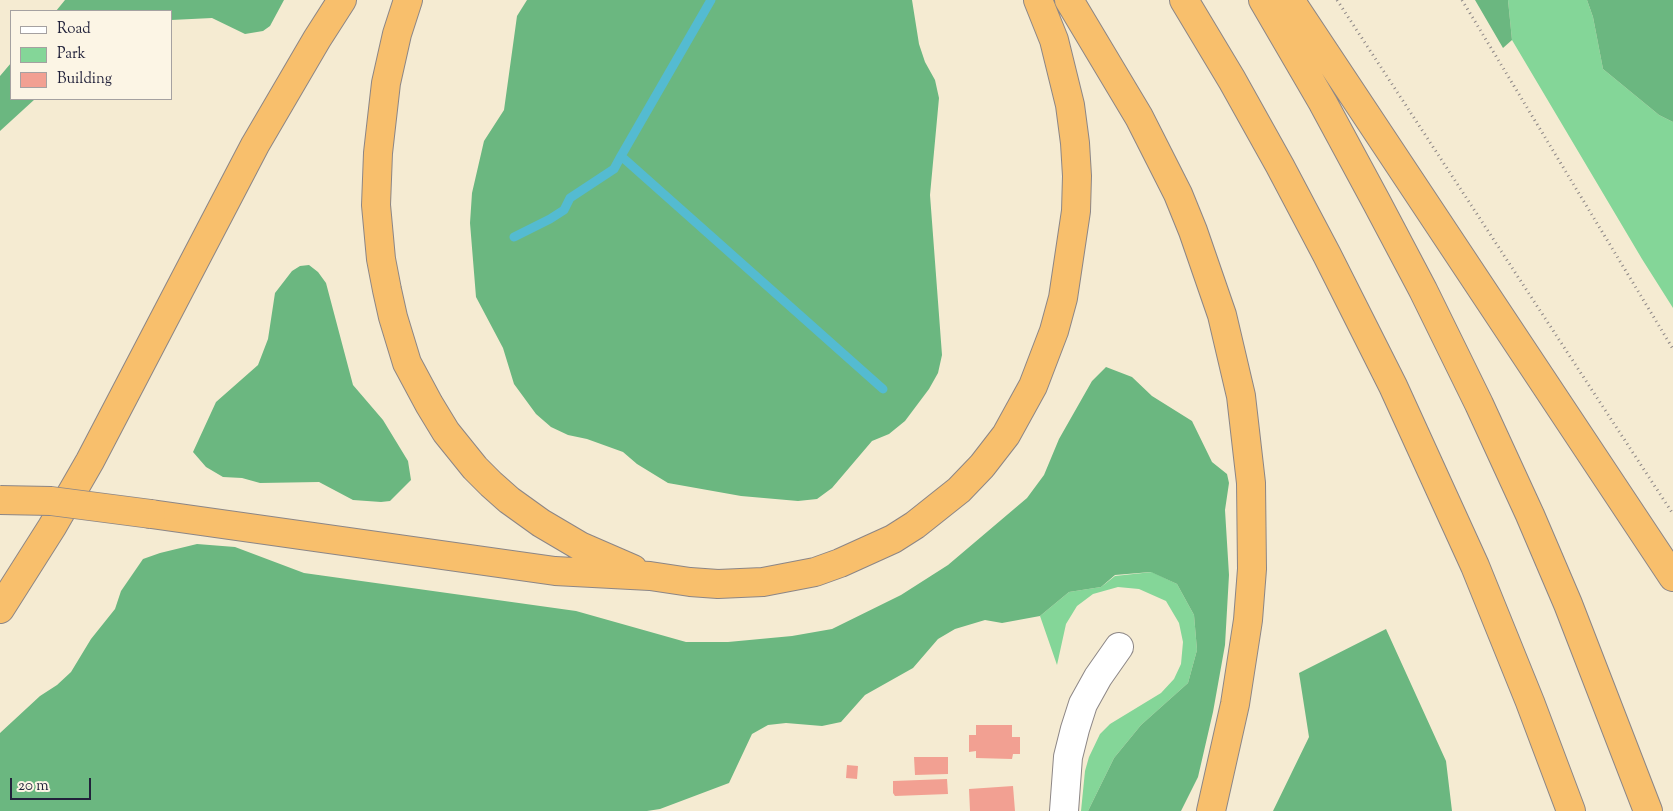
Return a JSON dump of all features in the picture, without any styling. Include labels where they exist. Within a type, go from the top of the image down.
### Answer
[{"type":"highway","points":[[0,609],[52,527],[85,469],[255,145],[312,47],[342,0]]},
{"type":"highway","points":[[408,0],[397,34],[386,83],[378,153],[376,197],[377,226],[387,290],[407,363],[424,397],[446,432],[475,468],[503,495],[529,516],[580,546],[650,576]]},
{"type":"highway","points":[[0,500],[51,500],[555,571],[650,576],[718,584],[763,582],[815,572],[840,564],[892,539],[943,504],[982,466],[1006,435],[1033,386],[1054,330],[1063,298],[1076,210],[1078,176],[1076,152],[1070,105],[1054,40],[1038,0]]},
{"type":"highway","points":[[1069,0],[1139,117],[1182,204],[1212,280],[1234,361],[1241,396],[1251,483],[1252,569],[1248,620],[1240,679],[1211,811]]},
{"type":"highway","points":[[1184,0],[1228,73],[1289,183],[1393,386],[1482,584],[1545,738],[1571,811]]},
{"type":"highway","points":[[1263,0],[1323,103],[1377,203],[1423,290],[1487,421],[1568,604],[1648,811]]},
{"type":"highway","points":[[1290,0],[1673,577]]},
{"type":"street","points":[[1064,811],[1068,758],[1083,704],[1098,676],[1119,647]]},
{"type":"path","points":[[1337,0],[1673,514]]},
{"type":"path","points":[[1462,0],[1673,349]]},
{"type":"green space","points":[[65,0],[284,0],[270,26],[263,31],[245,34],[212,18],[172,20],[172,10],[57,10]]},
{"type":"green space","points":[[527,0],[912,0],[919,44],[925,62],[935,80],[939,98],[930,195],[942,355],[938,373],[929,389],[905,421],[889,434],[872,441],[832,488],[817,499],[798,501],[741,496],[668,483],[637,464],[623,452],[587,439],[568,435],[551,427],[536,414],[514,384],[503,348],[476,297],[470,223],[472,193],[484,141],[504,110],[517,16]]},
{"type":"green space","points":[[1475,0],[1508,0],[1512,40],[1503,48]]},
{"type":"green space","points":[[1508,0],[1587,0],[1593,17],[1603,69],[1659,115],[1673,122],[1673,308],[1512,40]]},
{"type":"green space","points":[[1587,0],[1673,0],[1673,122],[1659,115],[1603,69],[1593,17]]},
{"type":"green space","points":[[10,64],[10,100],[34,100],[0,131],[0,76]]},
{"type":"green space","points":[[309,265],[318,272],[326,283],[353,385],[383,420],[408,461],[411,480],[390,501],[353,500],[319,482],[260,483],[242,478],[223,477],[206,467],[193,452],[216,402],[258,365],[268,339],[275,293],[292,271],[300,266]]},
{"type":"green space","points":[[1106,367],[1132,377],[1152,396],[1192,421],[1212,462],[1227,474],[1229,483],[1225,510],[1229,575],[1225,645],[1213,712],[1198,777],[1181,811],[1088,811],[1114,758],[1141,725],[1188,683],[1197,650],[1194,615],[1177,584],[1151,572],[1115,575],[1101,587],[1069,592],[1040,616],[1002,623],[985,620],[955,629],[938,639],[913,668],[865,695],[841,722],[822,726],[786,723],[768,725],[752,734],[729,783],[660,809],[647,811],[0,811],[0,733],[40,696],[57,685],[71,672],[91,639],[115,609],[121,591],[143,559],[197,544],[235,547],[304,573],[576,611],[686,642],[728,642],[792,636],[832,629],[901,595],[948,565],[1027,498],[1044,475],[1059,439],[1092,381]]},
{"type":"green space","points":[[1152,572],[1177,584],[1194,615],[1197,650],[1188,683],[1141,725],[1114,758],[1088,811],[1081,811],[1085,771],[1089,757],[1100,734],[1110,724],[1161,693],[1174,679],[1181,664],[1183,642],[1179,623],[1166,601],[1139,589],[1118,587],[1093,594],[1077,606],[1066,624],[1057,665],[1040,616],[1069,592],[1101,587],[1115,576]]},
{"type":"green space","points":[[1386,629],[1446,761],[1452,811],[1273,811],[1309,737],[1299,673]]},
{"type":"building","points":[[976,725],[1012,725],[1012,737],[1020,737],[1020,754],[1013,754],[1012,759],[976,758],[976,751],[969,752],[969,735],[976,735]]},
{"type":"building","points":[[914,757],[948,757],[948,774],[915,775]]},
{"type":"building","points":[[847,765],[858,766],[857,779],[846,778]]},
{"type":"building","points":[[947,779],[948,794],[895,796],[893,793],[893,781]]},
{"type":"building","points":[[1013,786],[1015,811],[970,811],[969,789]]},
{"type":"waterway","points":[[711,0],[621,156],[883,389]]},
{"type":"waterway","points":[[514,237],[564,210],[570,198],[614,169],[621,156]]}]
